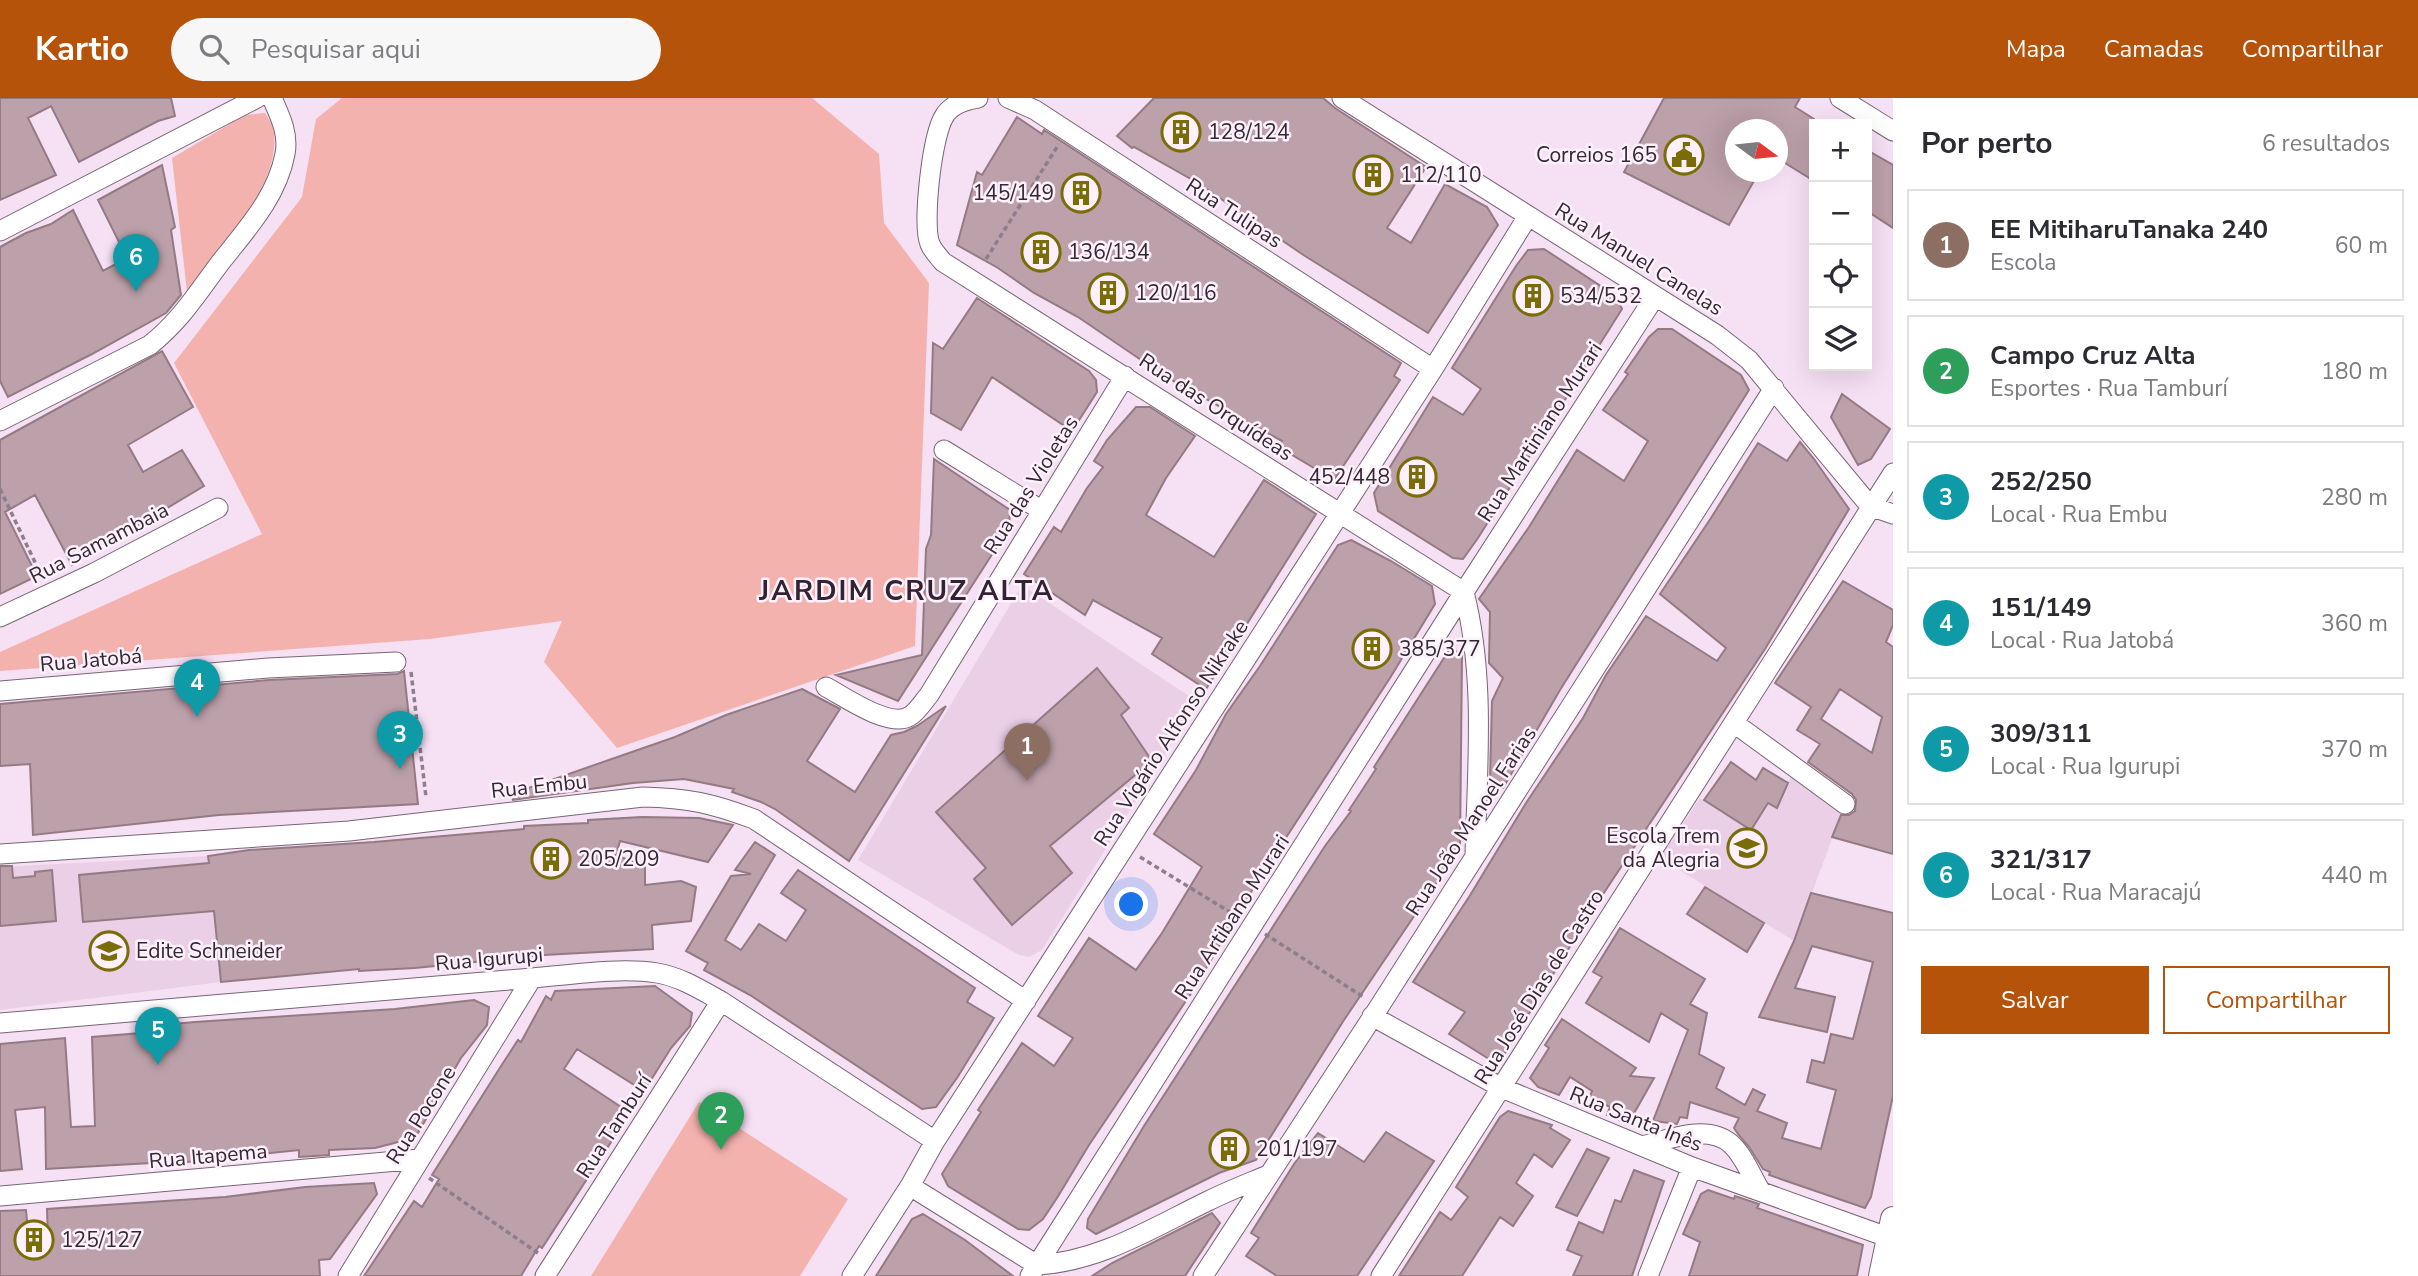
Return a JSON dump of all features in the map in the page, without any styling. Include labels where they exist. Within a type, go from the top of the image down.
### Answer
[{"type":"main road","points":[[1881,1276],[1892,1232]]},
{"type":"street","points":[[0,231],[257,98]]},
{"type":"street","points":[[0,421],[150,345],[172,328],[264,207],[278,181],[286,152],[285,127],[272,98]]},
{"type":"street","name":"Rua das Orquídeas","points":[[978,98],[956,104],[946,112],[933,147],[926,227],[929,243],[943,262],[1464,592]]},
{"type":"street","name":"Rua Tulipas","points":[[1008,98],[1035,110],[1433,369]]},
{"type":"street","name":"Rua Manuel Canelas","points":[[1342,98],[1749,360],[1870,506]]},
{"type":"street","points":[[1840,98],[1893,131]]},
{"type":"street","name":"Rua Vigário Alfonso Nikrake","points":[[852,1276],[910,1186],[935,1141],[1433,369],[1528,216]]},
{"type":"street","name":"Rua Martiniano Murari","points":[[1464,592],[1654,298]]},
{"type":"street","name":"Rua das Violetas","points":[[826,687],[884,717],[902,719],[911,716],[929,695],[1125,376]]},
{"type":"street","name":"Rua João Manoel Farias","points":[[1203,1276],[1475,857],[1774,388]]},
{"type":"street","points":[[944,450],[1041,510]]},
{"type":"street","name":"Rua José Dias de Castro","points":[[1381,1276],[1893,473]]},
{"type":"street","points":[[1870,506],[1893,514]]},
{"type":"street","name":"Rua Samambaia","points":[[0,617],[94,573],[218,508]]},
{"type":"street","points":[[1464,592],[1472,625],[1479,701],[1475,857]]},
{"type":"street","name":"Rua Artibano Murari","points":[[1034,1271],[1464,592]]},
{"type":"street","name":"Rua Jatobá","points":[[0,691],[268,667],[396,662]]},
{"type":"street","points":[[1734,723],[1845,804]]},
{"type":"street","name":"Rua Embu","points":[[0,854],[349,831],[643,797],[685,798],[720,806],[754,819],[1026,1001]]},
{"type":"street","name":"Rua Igurupi","points":[[0,1023],[532,978],[613,972],[657,973],[687,982],[722,1001],[935,1141]]},
{"type":"street","name":"Rua Pocone","points":[[348,1276],[423,1167],[532,978]]},
{"type":"street","name":"Rua Tamburí","points":[[545,1276],[722,1001]]},
{"type":"street","name":"Rua Santa Inês","points":[[1375,1012],[1502,1088],[1692,1167],[1892,1232]]},
{"type":"street","points":[[1642,1146],[1697,1134],[1716,1136],[1731,1144],[1742,1157],[1760,1190]]},
{"type":"street","name":"Rua Itapema","points":[[0,1196],[423,1167]]},
{"type":"street","points":[[1648,1276],[1692,1167]]},
{"type":"street","points":[[910,1186],[1034,1271],[1121,1244],[1212,1199],[1269,1175]]},
{"type":"path","points":[[986,259],[1062,139]]},
{"type":"path","points":[[0,489],[44,580]]},
{"type":"path","points":[[396,662],[411,670],[426,797]]},
{"type":"path","points":[[1124,848],[1254,926],[1375,1012]]},
{"type":"path","points":[[423,1167],[540,1254]]},
{"type":"shaded area","points":[[342,98],[812,98],[879,154],[884,223],[929,283],[915,646],[617,748],[544,662],[562,621],[430,639],[0,671],[0,652],[262,534],[174,363],[302,197],[316,119]]},
{"type":"shaded area","points":[[265,113],[273,128],[274,149],[259,193],[231,237],[187,292],[172,158],[245,115]]},
{"type":"shaded area","points":[[1022,585],[1198,702],[1042,950],[1029,957],[1019,955],[858,860]]},
{"type":"shaded area","name":"Escola Trem da Alegria","points":[[1795,767],[1845,804],[1794,941],[1660,858],[1700,798],[1751,829],[1768,803],[1777,807]]},
{"type":"shaded area","name":"Edite Schneider","points":[[208,856],[221,982],[0,1010],[0,867]]},
{"type":"shaded area","points":[[699,1102],[848,1199],[800,1276],[591,1276]]},
{"type":"building","points":[[0,98],[171,98],[175,116],[158,121],[79,162],[51,106],[28,118],[56,175],[0,200]]},
{"type":"building","points":[[1154,98],[1323,98],[1426,167],[1387,228],[1411,243],[1445,184],[1487,207],[1498,225],[1428,333],[1305,256],[1196,182],[1132,148],[1117,136]]},
{"type":"building","name":"Correios 165","points":[[1664,98],[1800,98],[1795,107],[1814,119],[1809,119],[1809,178],[1788,165],[1788,119],[1725,119],[1725,182],[1753,182],[1729,225],[1624,172]]},
{"type":"building","points":[[1017,117],[1042,134],[1044,130],[1401,363],[1394,376],[1400,380],[1334,480],[1279,447],[1282,441],[1166,377],[1078,317],[957,245],[977,172],[982,175]]},
{"type":"building","points":[[1872,153],[1893,165],[1893,228],[1872,214]]},
{"type":"building","points":[[162,165],[175,227],[171,230],[181,295],[166,313],[8,397],[0,381],[0,247],[51,224],[73,210],[103,271],[127,258],[98,200]]},
{"type":"building","points":[[1544,249],[1616,296],[1622,309],[1478,538],[1463,559],[1453,558],[1378,511],[1374,493],[1433,397],[1463,415],[1481,389],[1452,368],[1528,250]]},
{"type":"building","points":[[977,298],[1089,371],[1096,380],[1097,392],[1072,431],[992,377],[961,430],[931,413],[933,343],[943,349]]},
{"type":"building","points":[[1658,329],[1672,329],[1741,375],[1749,390],[1560,690],[1503,788],[1493,787],[1490,778],[1492,701],[1503,678],[1489,663],[1490,612],[1479,599],[1529,527],[1577,450],[1624,481],[1648,441],[1603,410],[1628,374],[1625,372],[1649,337]]},
{"type":"building","points":[[162,351],[193,407],[128,445],[143,472],[182,450],[204,486],[72,565],[35,495],[5,512],[37,576],[0,594],[0,440]]},
{"type":"building","points":[[1842,394],[1890,429],[1871,459],[1858,465],[1831,417]]},
{"type":"building","points":[[1136,407],[1150,407],[1195,436],[1166,478],[1146,515],[1214,557],[1264,480],[1316,514],[1206,689],[1152,654],[1162,638],[1093,600],[1085,615],[1024,574],[1054,527],[1061,532],[1103,467],[1094,461],[1107,440]]},
{"type":"building","points":[[1800,442],[1849,509],[1765,649],[1588,917],[1502,1058],[1489,1059],[1449,1034],[1465,1012],[1413,982],[1646,616],[1717,661],[1726,648],[1660,594],[1758,443],[1787,461]]},
{"type":"building","points":[[934,459],[1010,510],[1009,528],[898,701],[836,675],[922,655],[926,549],[931,535]]},
{"type":"building","points":[[1351,540],[1432,586],[1435,604],[1257,882],[1192,992],[1089,1145],[1043,1219],[1029,1230],[1018,1229],[948,1186],[942,1174],[981,1112],[978,1110],[1022,1043],[1054,1066],[1073,1038],[1038,1016],[1089,938],[1136,970],[1162,933],[1202,867],[1154,834],[1196,770],[1226,714],[1338,545]]},
{"type":"building","points":[[1843,581],[1893,610],[1893,625],[1886,642],[1893,647],[1893,854],[1832,837],[1841,815],[1849,815],[1855,811],[1856,800],[1852,794],[1808,762],[1820,744],[1797,730],[1811,707],[1775,683]],"holes":[[[1840,689],[1882,717],[1872,753],[1821,719]]]},
{"type":"building","points":[[1451,647],[1462,656],[1460,848],[1344,1020],[1256,1160],[1219,1173],[1096,1234],[1087,1228],[1088,1219],[1144,1126],[1325,846],[1351,811],[1349,810],[1376,769],[1374,767]]},
{"type":"building","points":[[1097,668],[1129,708],[1121,715],[1152,761],[1050,846],[1072,873],[1012,925],[974,879],[986,868],[936,812]]},
{"type":"building","points":[[404,671],[418,804],[219,815],[33,835],[30,764],[0,766],[0,704],[269,680],[397,674]]},
{"type":"building","points":[[802,689],[840,709],[807,761],[855,792],[891,735],[917,726],[946,706],[849,861],[761,802],[732,792],[734,789],[684,779],[633,783],[513,800],[511,794]]},
{"type":"building","points":[[1731,762],[1756,780],[1763,768],[1788,783],[1777,808],[1768,803],[1751,830],[1704,800]]},
{"type":"building","points":[[642,817],[699,818],[733,825],[708,862],[620,841],[616,855],[645,867],[645,885],[681,881],[696,887],[691,921],[652,925],[653,949],[544,955],[415,968],[359,969],[221,982],[214,911],[83,922],[79,875],[209,863],[208,856],[249,850],[374,842]]},
{"type":"building","points":[[755,842],[775,855],[725,940],[741,950],[759,924],[786,941],[806,910],[781,893],[798,870],[975,988],[967,1002],[994,1018],[936,1107],[922,1109],[750,995],[704,970],[708,963],[686,951],[731,876],[751,874],[735,870]]},
{"type":"building","points":[[0,866],[12,866],[13,878],[35,876],[35,872],[52,870],[56,921],[0,926]]},
{"type":"building","points":[[1705,887],[1764,923],[1747,952],[1687,914]]},
{"type":"building","points":[[1811,893],[1893,913],[1893,1096],[1871,1197],[1865,1208],[1769,1175],[1770,1172],[1763,1169],[1734,1128],[1739,1118],[1690,1102],[1687,1118],[1680,1117],[1677,1124],[1653,1121],[1688,1030],[1661,1013],[1649,1042],[1586,1003],[1602,977],[1593,972],[1620,928],[1705,979],[1690,1004],[1707,1013],[1699,1054],[1724,1068],[1716,1088],[1745,1105],[1753,1089],[1765,1095],[1757,1111],[1787,1123],[1782,1138],[1821,1149],[1836,1090],[1807,1082],[1812,1060],[1824,1063],[1831,1034],[1853,1039],[1873,962],[1812,946],[1795,988],[1835,997],[1827,1032],[1759,1017],[1794,941]]},
{"type":"building","points":[[655,986],[692,1013],[690,1026],[671,1048],[644,1091],[577,1049],[564,1069],[630,1113],[521,1276],[364,1276],[414,1201],[422,1207],[439,1179],[432,1175],[518,1040],[521,1042],[546,996],[551,1000],[555,991]]},
{"type":"building","points":[[474,1000],[489,1007],[487,1025],[461,1058],[418,1133],[402,1141],[375,1148],[329,1150],[329,1155],[299,1157],[299,1150],[178,1163],[177,1154],[150,1156],[151,1163],[46,1169],[45,1107],[15,1110],[22,1169],[0,1171],[0,1044],[65,1038],[71,1127],[95,1126],[92,1037],[141,1033],[141,1027],[395,1009]]},
{"type":"building","points":[[1562,1019],[1636,1068],[1630,1076],[1654,1078],[1628,1124],[1607,1115],[1610,1107],[1590,1096],[1592,1091],[1570,1077],[1559,1095],[1538,1087],[1530,1078],[1549,1048],[1545,1045]]},
{"type":"building","points":[[1508,1111],[1552,1125],[1550,1128],[1570,1140],[1552,1167],[1534,1154],[1516,1183],[1533,1196],[1513,1226],[1500,1217],[1462,1276],[1399,1276],[1440,1212],[1451,1220],[1468,1197],[1456,1187],[1500,1117]]},
{"type":"building","points":[[1386,1132],[1434,1161],[1357,1276],[1277,1276],[1246,1256],[1259,1238],[1251,1233],[1294,1164],[1318,1133],[1364,1162]]},
{"type":"building","points":[[1587,1149],[1609,1158],[1577,1216],[1556,1207]]},
{"type":"building","points":[[1634,1170],[1664,1181],[1632,1276],[1573,1276],[1582,1256],[1567,1250],[1579,1222],[1603,1233],[1615,1200],[1621,1202]]},
{"type":"building","points":[[374,1183],[377,1194],[330,1259],[319,1260],[320,1276],[0,1276],[0,1211],[26,1210],[29,1242],[48,1241],[47,1209],[225,1197],[305,1187]]},
{"type":"building","points":[[1708,1190],[1759,1204],[1757,1208],[1863,1245],[1857,1276],[1689,1276],[1700,1242],[1683,1234],[1701,1194]]},
{"type":"building","points":[[1212,1213],[1220,1223],[1185,1276],[1092,1276],[1112,1263]]},
{"type":"building","points":[[923,1214],[965,1240],[1013,1276],[876,1276],[912,1219]]},
{"type":"place","name":"128/124","points":[[1181,132]]},
{"type":"place","name":"Correios 165","points":[[1684,155]]},
{"type":"place","name":"112/110","points":[[1373,175]]},
{"type":"place","name":"145/149","points":[[1081,193]]},
{"type":"place","name":"136/134","points":[[1041,252]]},
{"type":"place","name":"321/317","points":[[136,292]]},
{"type":"place","name":"120/116","points":[[1108,293]]},
{"type":"place","name":"534/532","points":[[1533,296]]},
{"type":"place","name":"452/448","points":[[1417,477]]},
{"type":"place","name":"385/377","points":[[1372,649]]},
{"type":"place","name":"151/149","points":[[197,717]]},
{"type":"place","name":"252/250","points":[[400,769]]},
{"type":"place","name":"EE MitiharuTanaka 240","points":[[1027,781]]},
{"type":"place","name":"Escola Trem da Alegria","points":[[1747,848]]},
{"type":"place","name":"205/209","points":[[551,859]]},
{"type":"place","name":"Edite Schneider","points":[[109,951]]},
{"type":"place","name":"309/311","points":[[158,1065]]},
{"type":"place","name":"201/197","points":[[1229,1149]]},
{"type":"place","name":"Campo Cruz Alta","points":[[721,1150]]},
{"type":"place","name":"125/127","points":[[34,1240]]},
{"type":"district","name":"JARDIM CRUZ ALTA","points":[[907,591]]}]
